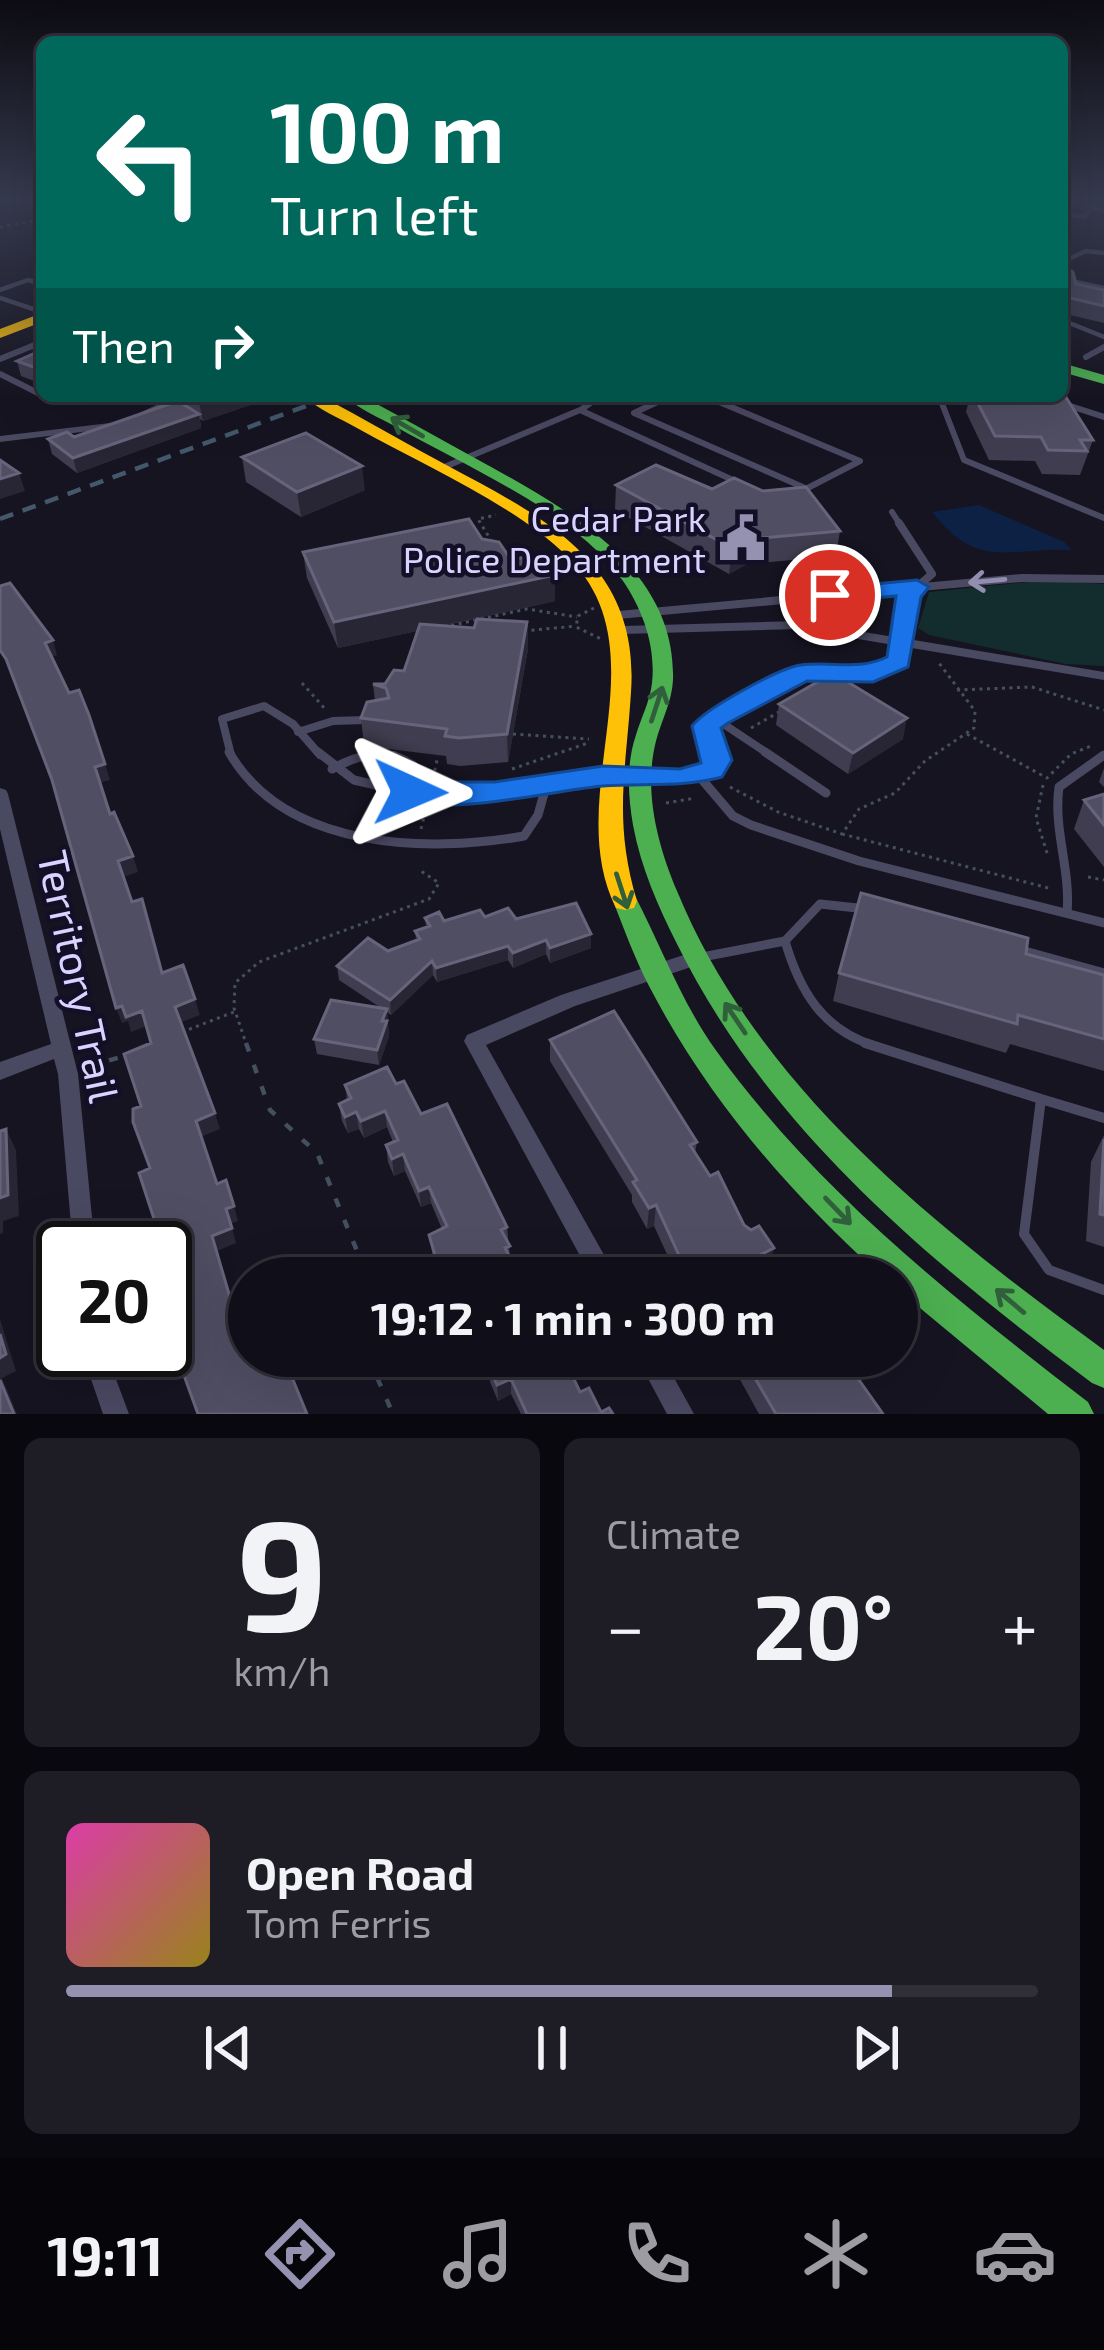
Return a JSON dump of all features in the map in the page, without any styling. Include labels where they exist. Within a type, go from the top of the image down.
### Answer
[{"type":"street","points":[[0,334],[36,318]]},
{"type":"street","points":[[1078,361],[1104,380]]},
{"type":"street","points":[[0,440],[104,428],[170,402]]},
{"type":"street","points":[[321,402],[515,508],[569,545],[592,568],[610,623],[621,692],[603,776],[608,848],[655,973],[738,1096],[845,1218],[960,1326],[1076,1414]]},
{"type":"street","points":[[361,402],[587,531],[621,563],[656,620],[663,684],[642,752],[641,779],[654,862],[696,958],[776,1076],[846,1154],[962,1261],[1104,1371]]},
{"type":"street","points":[[610,623],[917,587],[1022,578],[1104,579]]},
{"type":"street","points":[[901,639],[909,595],[917,587]]},
{"type":"street","points":[[656,620],[798,625],[1104,676]]},
{"type":"street","name":"Territory Trail","points":[[0,794],[68,1074],[82,1221]]},
{"type":"street","points":[[593,1257],[474,1041],[568,1000],[696,958]]},
{"type":"street","points":[[0,1071],[62,1048]]},
{"type":"street","points":[[103,1377],[116,1414]]},
{"type":"street","points":[[660,1377],[681,1414]]},
{"type":"lane","points":[[1068,279],[1104,288]]},
{"type":"lane","points":[[0,290],[28,280],[36,282]]},
{"type":"lane","points":[[0,298],[36,313]]},
{"type":"lane","points":[[1068,322],[1104,337]]},
{"type":"lane","points":[[0,359],[36,344]]},
{"type":"lane","points":[[0,374],[36,392]]},
{"type":"lane","points":[[440,468],[591,402]]},
{"type":"lane","points":[[657,402],[634,413],[806,488]]},
{"type":"lane","points":[[720,402],[860,460],[793,495]]},
{"type":"lane","points":[[941,402],[964,460],[1104,518]]},
{"type":"lane","points":[[1061,403],[1104,417]]},
{"type":"lane","points":[[580,410],[740,484]]},
{"type":"lane","points":[[892,512],[932,574],[917,587]]},
{"type":"lane","points":[[547,783],[538,814],[524,836],[413,847],[353,838],[302,818],[247,778],[220,736],[222,718],[238,708],[265,703],[283,711],[332,769],[372,787],[410,792],[495,792],[547,783],[603,776],[699,776],[718,760],[706,736],[706,726],[716,719],[802,673],[873,674],[892,668],[899,661],[901,639]]},
{"type":"lane","points":[[716,719],[826,794]]},
{"type":"lane","points":[[298,731],[333,721],[384,722]]},
{"type":"lane","points":[[332,769],[363,753],[406,758],[413,765],[410,792]]},
{"type":"lane","points":[[1067,913],[1072,880],[1053,816],[1059,787],[1104,755]]},
{"type":"lane","points":[[699,776],[733,816],[751,825],[859,861],[1104,923]]},
{"type":"lane","points":[[696,958],[785,941],[820,904],[841,902],[885,914]]},
{"type":"lane","points":[[785,941],[793,968],[825,1024],[846,1037],[1104,1118]]},
{"type":"lane","points":[[1016,949],[1104,973]]},
{"type":"lane","points":[[1041,1099],[1024,1234],[1049,1270],[1104,1290]]},
{"type":"path","points":[[478,519],[503,513]]},
{"type":"path","points":[[474,514],[498,552]]},
{"type":"path","points":[[438,628],[527,609],[610,623]]},
{"type":"path","points":[[576,626],[577,617]]},
{"type":"path","points":[[517,632],[610,623]]},
{"type":"path","points":[[842,834],[859,809],[896,794],[925,761],[977,722],[975,711],[929,654]]},
{"type":"path","points":[[302,683],[327,717]]},
{"type":"path","points":[[955,691],[1012,683],[1074,697],[1104,710]]},
{"type":"path","points":[[740,735],[781,711]]},
{"type":"path","points":[[492,773],[589,741],[502,733]]},
{"type":"path","points":[[966,733],[1047,778]]},
{"type":"path","points":[[1051,862],[1036,818],[1047,778],[1071,754],[1104,742]]},
{"type":"path","points":[[431,785],[439,756]]},
{"type":"path","points":[[421,775],[447,777]]},
{"type":"path","points":[[729,787],[778,812],[842,834],[1052,890],[1051,876]]},
{"type":"path","points":[[666,803],[702,796]]},
{"type":"path","points":[[420,834],[427,808]]},
{"type":"path","points":[[359,1257],[317,1153],[270,1110],[236,1011],[235,983],[259,962],[429,899],[440,883],[418,869]]},
{"type":"path","points":[[1088,877],[1104,880]]},
{"type":"path","points":[[180,1032],[236,1011]]},
{"type":"path","points":[[68,1074],[128,1055]]},
{"type":"path","points":[[377,1377],[393,1414]]},
{"type":"green space","points":[[1048,580],[1104,584],[1104,666],[1066,664],[929,635],[918,628],[929,592]]},
{"type":"water","points":[[979,505],[1064,542],[1072,550],[979,549],[948,530],[932,512]]},
{"type":"building","points":[[1068,270],[1076,284],[1104,290],[1104,306],[1068,297]]},
{"type":"building","points":[[36,353],[36,368],[17,361]]},
{"type":"building","points":[[1068,400],[1093,440],[1080,440],[1087,451],[1048,450],[1041,437],[995,436],[977,402]]},
{"type":"building","points":[[175,402],[199,414],[73,458],[48,439],[67,432],[74,437]]},
{"type":"building","points":[[306,433],[362,466],[297,492],[242,457]]},
{"type":"building","points":[[0,460],[19,473],[0,479]]},
{"type":"building","points":[[656,465],[712,489],[734,478],[763,491],[806,487],[840,531],[750,539],[732,548],[616,485]]},
{"type":"building","points":[[469,519],[482,539],[499,542],[511,560],[540,554],[555,575],[334,622],[303,552]]},
{"type":"building","points":[[10,583],[53,640],[45,643],[69,693],[79,690],[105,764],[95,767],[110,814],[114,812],[133,856],[118,861],[132,902],[142,899],[162,973],[183,965],[195,999],[175,1007],[215,1113],[196,1121],[217,1184],[226,1180],[234,1206],[226,1209],[232,1228],[212,1236],[228,1291],[228,1377],[292,1377],[307,1414],[198,1414],[185,1377],[192,1377],[192,1221],[155,1221],[139,1173],[150,1168],[133,1122],[133,1109],[141,1106],[124,1054],[151,1043],[142,1011],[126,1017],[122,1006],[116,1008],[52,780],[0,650],[0,586]]},
{"type":"building","points":[[477,619],[527,622],[507,734],[459,738],[445,736],[447,729],[361,718],[367,702],[389,698],[386,688],[373,684],[385,684],[394,670],[404,671],[420,624],[474,628]]},
{"type":"building","points":[[833,673],[907,718],[853,753],[779,704]]},
{"type":"building","points":[[1104,794],[1104,825],[1084,800]]},
{"type":"building","points":[[861,893],[1028,938],[1026,954],[1104,975],[1104,1039],[1018,1015],[1017,1024],[839,973]]},
{"type":"building","points":[[576,903],[591,934],[550,948],[546,940],[513,953],[508,946],[436,968],[432,961],[390,1000],[337,966],[368,938],[388,951],[420,939],[415,931],[430,926],[425,918],[439,912],[444,921],[480,910],[485,917],[508,908],[516,919]]},
{"type":"building","points":[[331,1000],[387,1009],[377,1050],[314,1039]]},
{"type":"building","points":[[614,1011],[697,1142],[690,1145],[710,1176],[718,1172],[744,1225],[751,1230],[759,1226],[774,1248],[759,1257],[680,1257],[656,1205],[649,1208],[633,1182],[637,1180],[550,1040]]},
{"type":"building","points":[[387,1067],[396,1084],[404,1081],[421,1114],[447,1104],[507,1227],[501,1230],[510,1257],[436,1257],[429,1235],[447,1226],[429,1187],[419,1191],[403,1154],[392,1159],[386,1145],[398,1140],[385,1111],[361,1121],[356,1112],[345,1117],[339,1104],[351,1098],[345,1085]]},
{"type":"building","points":[[6,1129],[8,1195],[0,1198],[0,1131]]},
{"type":"building","points":[[1104,1139],[1104,1215],[1100,1214]]},
{"type":"building","points":[[494,1377],[573,1377],[580,1392],[589,1388],[601,1412],[609,1408],[613,1414],[527,1414],[511,1379],[497,1385]]},
{"type":"building","points":[[754,1377],[857,1377],[883,1414],[776,1414]]},
{"type":"building","points":[[0,1380],[14,1414],[0,1414]]},
{"type":"railway","points":[[0,519],[317,402]]},
{"type":"traffic: fast","points":[[1068,369],[1104,380]]},
{"type":"traffic: fast","points":[[362,402],[570,521],[626,572],[646,602],[659,638],[663,678],[640,768],[645,828],[663,888],[707,978],[751,1045],[856,1167],[976,1274],[1104,1371]]},
{"type":"traffic: fast","points":[[625,901],[659,980],[703,1054],[755,1123],[875,1249],[1076,1414]]},
{"type":"traffic: slow","points":[[0,334],[36,319]]},
{"type":"traffic: slow","points":[[321,402],[516,510],[575,554],[597,581],[613,612],[622,649],[610,822],[625,901]]},
{"type":"place","name":"Cedar Park Police Department","points":[[742,538]]},
{"type":"route","points":[[410,792],[495,792],[603,776],[699,776],[718,760],[706,736],[706,726],[718,717],[802,673],[873,674],[899,661],[909,595],[917,587],[830,595]]}]
